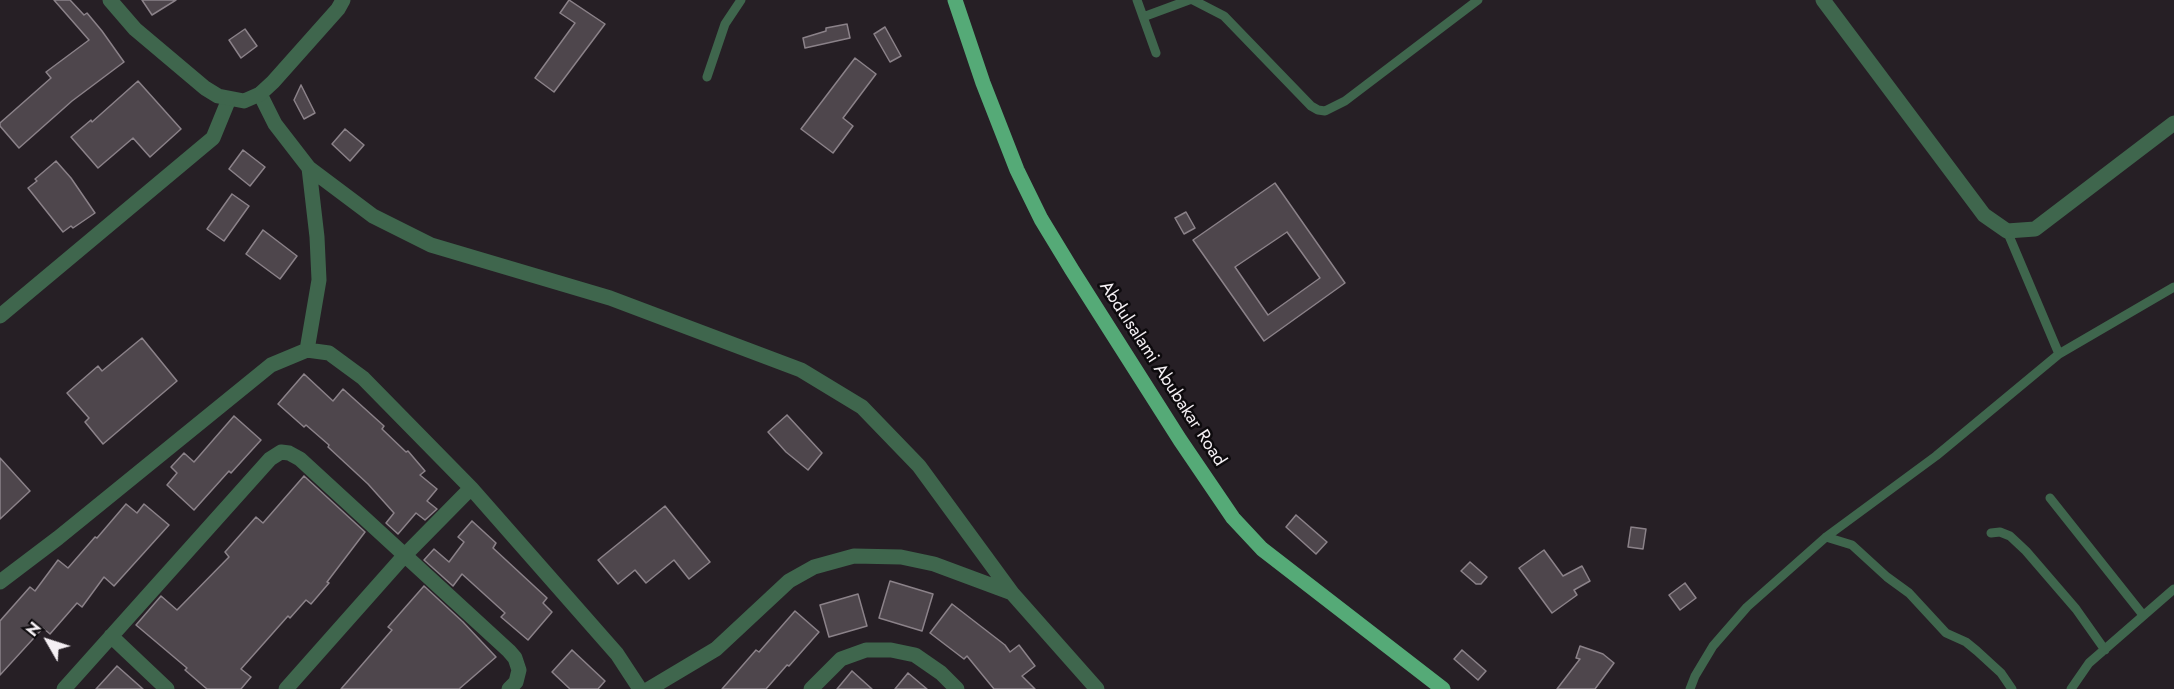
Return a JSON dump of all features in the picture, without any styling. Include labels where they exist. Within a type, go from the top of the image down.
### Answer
[{"type":"main road","name":"Abdulsalami Abubakar Road","points":[[955,0],[1017,170],[1041,219],[1097,310],[1233,518],[1262,549],[1443,689]]},
{"type":"street","points":[[110,0],[135,29],[205,88],[218,96],[244,101],[260,94],[338,3]]},
{"type":"street","points":[[1823,0],[1984,215],[2007,231],[2035,229],[2174,123]]},
{"type":"street","points":[[260,94],[275,124],[309,168],[373,216],[431,245],[621,303],[801,370],[854,401],[919,466],[1012,593],[1097,689]]},
{"type":"street","points":[[0,316],[213,138],[229,99]]},
{"type":"street","points":[[307,350],[314,320],[319,280],[317,237],[309,168]]},
{"type":"street","points":[[0,582],[58,538],[271,365],[307,350],[329,353],[363,378],[471,488],[617,654],[640,689]]},
{"type":"street","points":[[63,689],[270,459],[281,452],[289,453],[300,459],[516,658],[519,670],[516,682],[509,689]]},
{"type":"street","points":[[286,689],[404,556],[471,488]]},
{"type":"street","points":[[650,689],[716,649],[789,581],[814,567],[854,556],[901,556],[934,564],[1012,593]]},
{"type":"street","points":[[111,636],[167,689]]},
{"type":"street","points":[[811,689],[841,659],[866,650],[891,650],[915,655],[941,673],[957,689]]},
{"type":"lane","points":[[707,77],[725,24],[741,0]]},
{"type":"lane","points":[[1137,0],[1156,53]]},
{"type":"lane","points":[[1143,16],[1191,0],[1224,16],[1311,106],[1325,111],[1345,101],[1478,0]]},
{"type":"lane","points":[[2007,231],[2060,354]]},
{"type":"lane","points":[[1690,689],[1713,646],[1747,607],[1826,537],[1936,456],[2060,354],[2174,287]]},
{"type":"lane","points":[[2050,498],[2143,615]]},
{"type":"lane","points":[[1991,533],[2000,532],[2010,536],[2026,551],[2076,609],[2105,650]]},
{"type":"lane","points":[[1826,537],[1852,545],[1909,593],[1946,633],[1966,642],[1984,657],[2001,673],[2012,689]]},
{"type":"lane","points":[[2070,687],[2089,663],[2174,589]]},
{"type":"building","points":[[54,0],[70,0],[84,15],[87,13],[124,62],[72,101],[19,148],[0,126],[0,123],[51,78],[46,72],[89,40]]},
{"type":"building","points":[[142,0],[176,0],[152,15]]},
{"type":"building","points":[[569,0],[605,24],[554,92],[535,78],[575,23],[560,13]]},
{"type":"building","points":[[847,24],[850,38],[805,48],[803,38],[826,31],[826,28]]},
{"type":"building","points":[[885,27],[901,56],[890,62],[874,34]]},
{"type":"building","points":[[245,29],[257,46],[241,58],[229,40]]},
{"type":"building","points":[[855,58],[876,74],[843,118],[853,126],[833,153],[801,129]]},
{"type":"building","points":[[138,81],[181,129],[150,157],[133,138],[98,168],[71,137],[91,120],[92,122]]},
{"type":"building","points":[[301,85],[315,113],[304,119],[294,100]]},
{"type":"building","points":[[345,129],[364,145],[350,161],[332,144]]},
{"type":"building","points":[[243,150],[265,167],[250,186],[229,169]]},
{"type":"building","points":[[56,161],[71,178],[95,213],[63,232],[28,188]]},
{"type":"building","points":[[1275,183],[1345,283],[1264,341],[1193,240]],"holes":[[[1287,232],[1320,278],[1268,315],[1235,267]]]},
{"type":"building","points":[[232,194],[249,206],[224,241],[207,229]]},
{"type":"building","points":[[1186,212],[1195,228],[1184,234],[1175,218]]},
{"type":"building","points":[[263,230],[297,256],[280,279],[246,254]]},
{"type":"building","points":[[142,338],[177,381],[103,444],[85,422],[89,418],[67,393],[98,366],[102,371]]},
{"type":"building","points":[[304,374],[333,401],[343,389],[384,426],[382,429],[406,452],[408,451],[425,471],[420,475],[437,489],[427,501],[437,509],[425,520],[416,513],[398,534],[386,523],[394,513],[368,484],[328,447],[329,445],[278,404]]},
{"type":"building","points":[[787,415],[822,453],[808,470],[786,452],[768,432]]},
{"type":"building","points":[[234,416],[261,440],[194,510],[167,485],[177,473],[171,467],[184,453],[194,462]]},
{"type":"building","points":[[0,458],[30,491],[0,519]]},
{"type":"building","points":[[304,476],[365,532],[327,582],[329,583],[311,604],[306,600],[290,618],[288,616],[241,669],[251,677],[241,689],[207,689],[185,670],[187,668],[136,625],[161,596],[177,610],[229,557],[225,552],[256,517],[263,523]]},
{"type":"building","points":[[126,504],[137,513],[144,504],[169,525],[114,586],[104,577],[82,607],[77,603],[50,634],[43,628],[0,675],[0,621],[30,587],[35,591],[58,560],[68,568]]},
{"type":"building","points":[[665,506],[710,562],[689,579],[674,560],[646,583],[635,570],[618,584],[598,560]]},
{"type":"building","points":[[1296,515],[1327,542],[1316,554],[1286,527]]},
{"type":"building","points":[[472,521],[496,543],[493,548],[547,598],[543,603],[552,612],[528,640],[501,617],[505,613],[462,574],[453,586],[424,560],[434,549],[449,562],[464,542],[458,537]]},
{"type":"building","points":[[1631,527],[1646,529],[1643,549],[1628,547]]},
{"type":"building","points":[[1544,550],[1563,576],[1582,566],[1590,581],[1574,590],[1577,595],[1552,613],[1519,568]]},
{"type":"building","points":[[1470,562],[1487,577],[1481,584],[1476,584],[1461,571]]},
{"type":"building","points":[[890,581],[933,594],[922,631],[879,618]]},
{"type":"building","points":[[1685,583],[1696,598],[1680,610],[1669,595]]},
{"type":"building","points":[[424,586],[496,657],[459,689],[341,689],[392,630],[388,627]]},
{"type":"building","points":[[858,594],[867,626],[829,637],[820,605]]},
{"type":"building","points":[[952,604],[1005,645],[1010,652],[1019,645],[1035,666],[1022,676],[1035,689],[994,689],[967,656],[964,659],[930,633]]},
{"type":"building","points":[[795,611],[819,632],[789,666],[787,665],[766,689],[722,689],[756,650],[759,652]]},
{"type":"building","points":[[1580,646],[1603,654],[1614,663],[1595,689],[1557,689],[1580,659],[1576,658]]},
{"type":"building","points":[[572,650],[605,681],[598,689],[570,689],[552,672]]},
{"type":"building","points":[[1462,650],[1486,671],[1478,680],[1454,659]]},
{"type":"building","points":[[117,666],[143,689],[96,689]]},
{"type":"building","points":[[852,671],[872,689],[837,689]]},
{"type":"building","points":[[908,673],[927,689],[895,689]]}]
